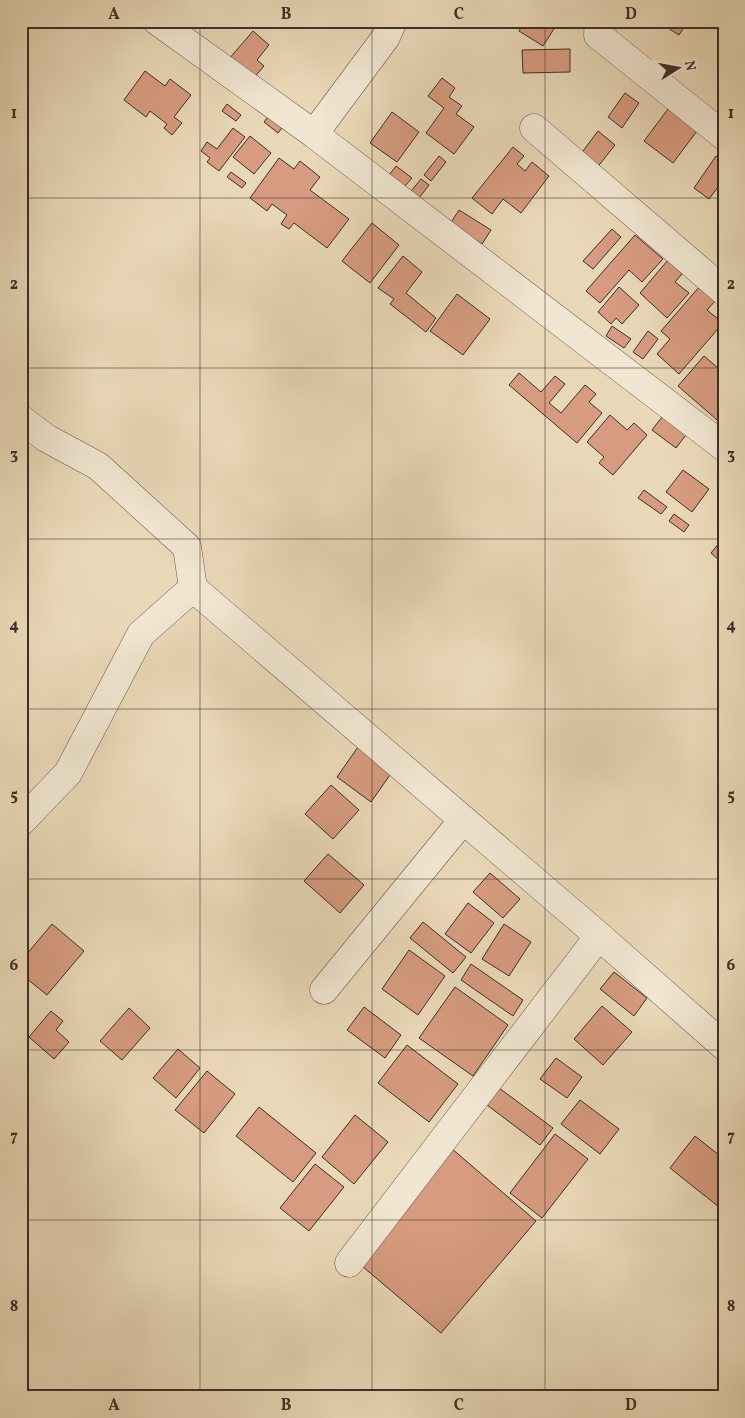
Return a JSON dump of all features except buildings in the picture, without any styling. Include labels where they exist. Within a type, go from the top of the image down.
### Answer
[{"type":"street","points":[[157,21],[314,134],[724,447]]},
{"type":"street","points":[[314,134],[386,37],[393,21]]},
{"type":"street","points":[[599,21],[598,36],[724,136]]},
{"type":"street","points":[[534,128],[724,291]]},
{"type":"street","points":[[21,419],[46,438],[98,466],[187,547],[193,588],[599,936],[724,1046]]},
{"type":"street","points":[[21,822],[68,773],[141,634],[193,588]]},
{"type":"street","points":[[324,990],[463,820]]},
{"type":"street","points":[[349,1263],[599,936]]}]
